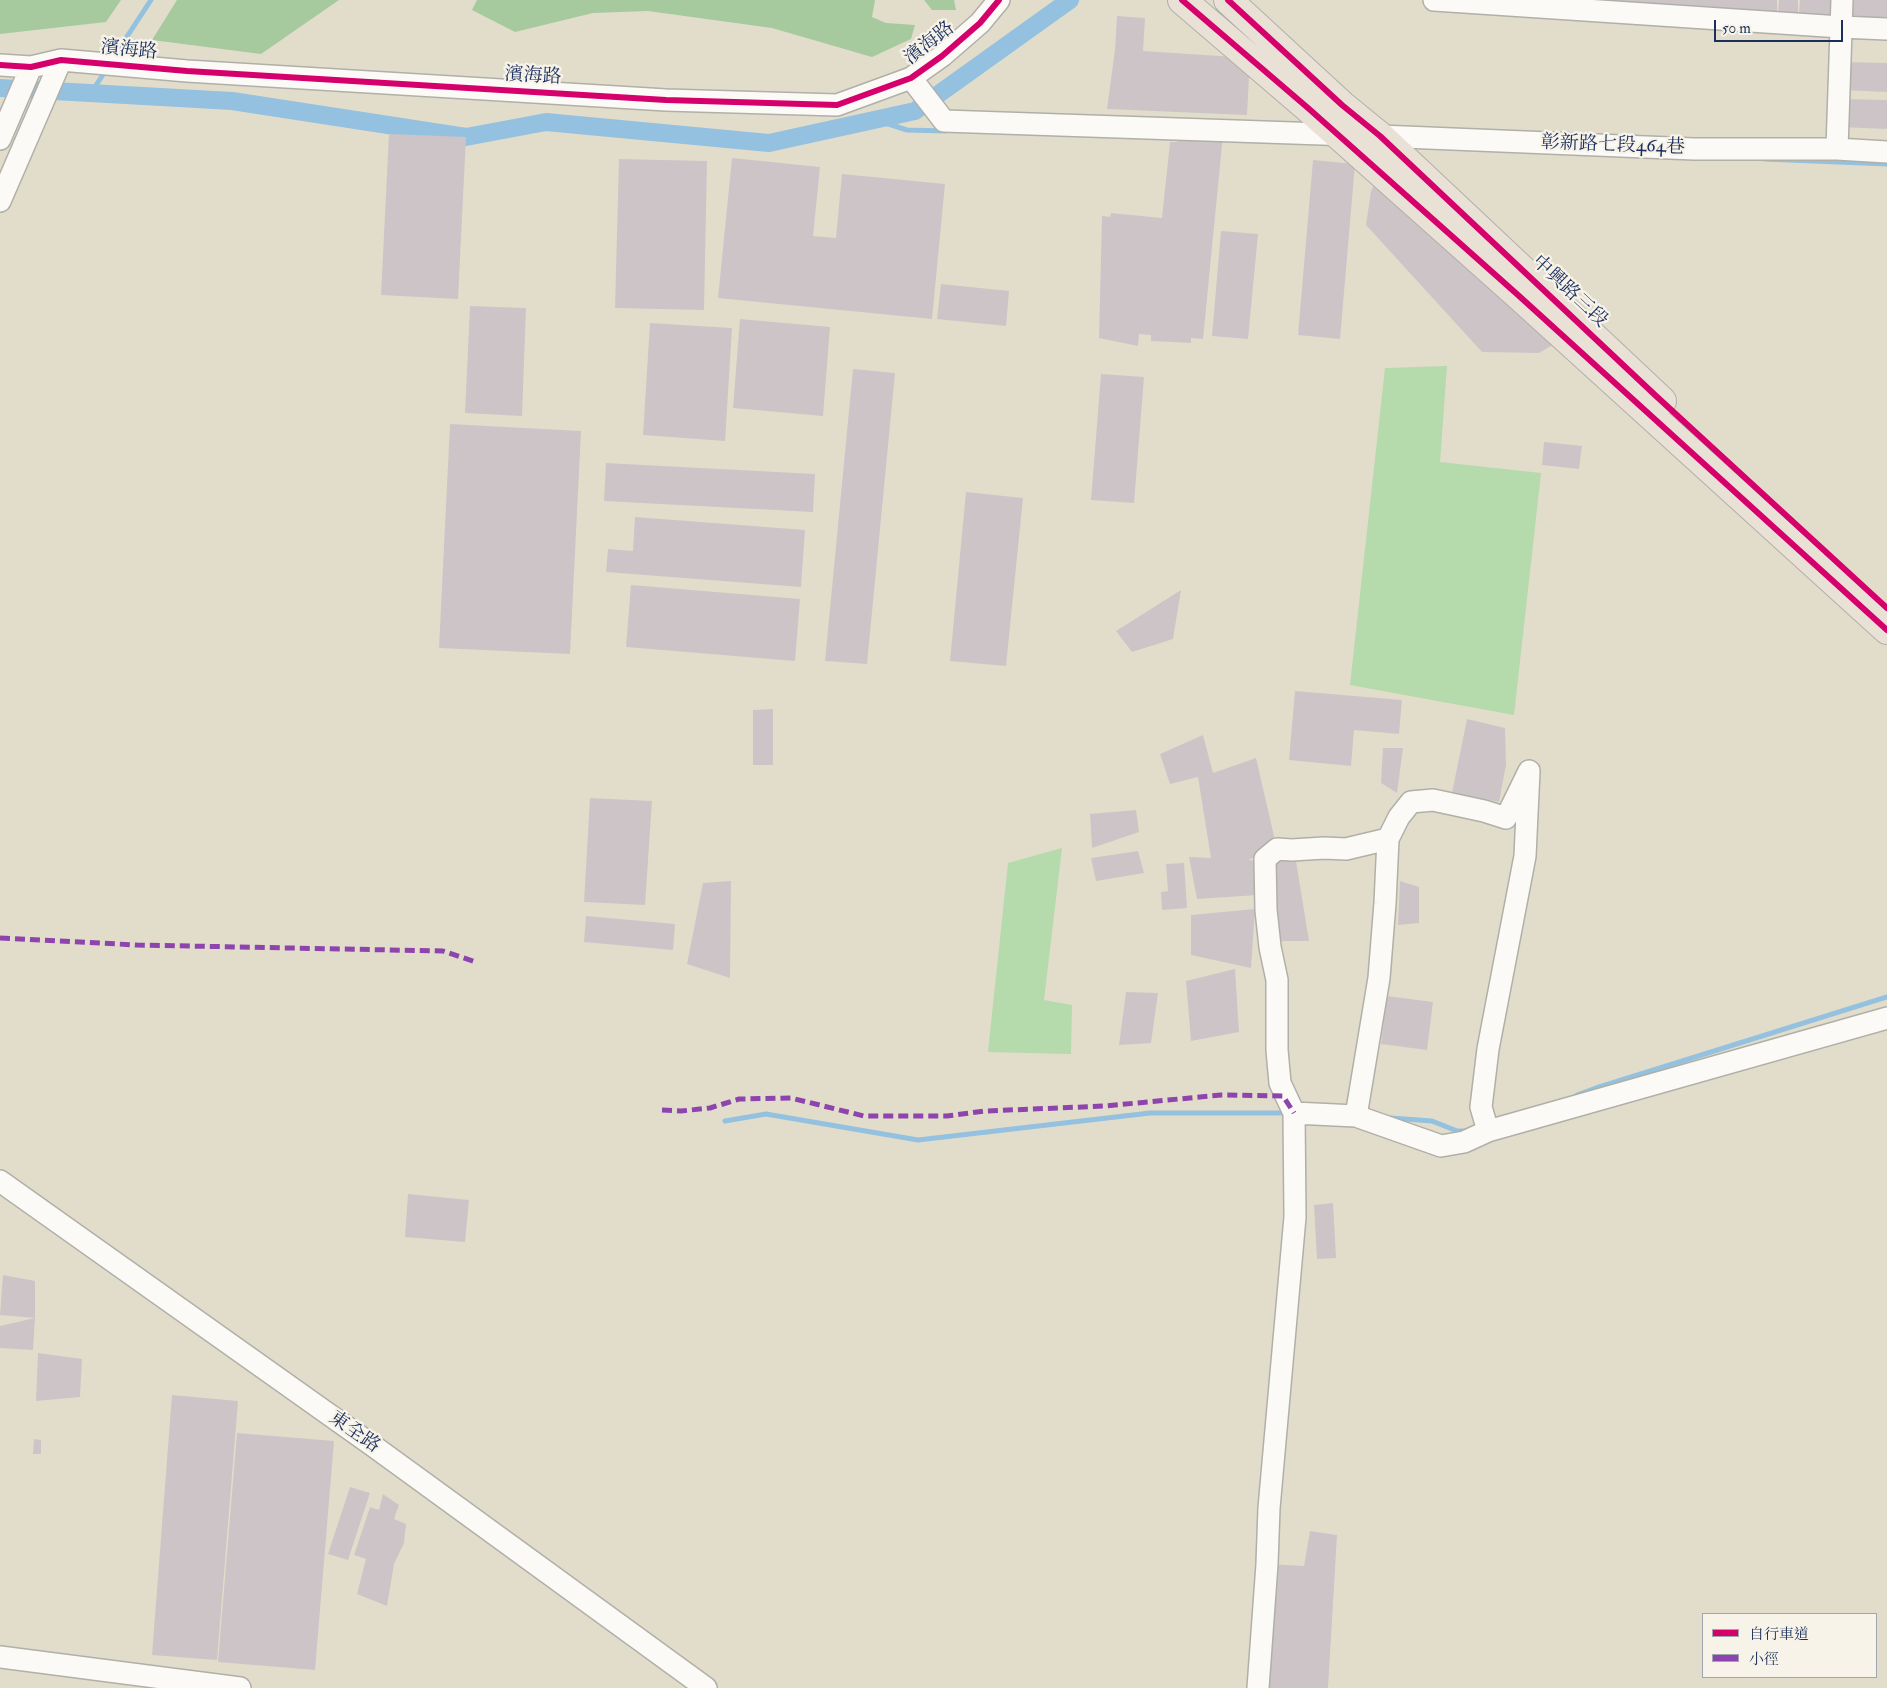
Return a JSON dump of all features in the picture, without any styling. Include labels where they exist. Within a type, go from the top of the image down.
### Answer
[{"type":"main road","name":"中興路三段","points":[[1182,0],[1340,136],[1518,294],[1887,630]]},
{"type":"main road","name":"中興路三段","points":[[1228,0],[1342,105],[1380,136],[1656,395],[1887,608]]},
{"type":"street","name":"濱海路","points":[[31,68],[61,60],[187,71],[666,100],[837,105],[912,78],[942,56],[980,23],[999,0]]},
{"type":"street","points":[[1434,0],[1887,29]]},
{"type":"street","points":[[1837,149],[1842,0]]},
{"type":"street","points":[[0,201],[61,60]]},
{"type":"street","points":[[0,65],[31,68],[0,138]]},
{"type":"street","name":"彰新路七段464巷","points":[[912,78],[944,122],[1380,136],[1694,149],[1837,149],[1887,152]]},
{"type":"street","points":[[1356,1116],[1378,978],[1385,903],[1388,839],[1399,817],[1411,802],[1433,800],[1484,811],[1506,818],[1529,771],[1526,856],[1488,1049],[1481,1107],[1488,1131]]},
{"type":"street","points":[[1258,1688],[1269,1508],[1295,1217],[1294,1113],[1280,1083],[1277,1050],[1278,980],[1270,947],[1266,910],[1265,858],[1277,848],[1292,850],[1346,849],[1388,839]]},
{"type":"street","points":[[1294,1113],[1356,1116],[1441,1146],[1464,1142],[1488,1131],[1887,1018]]},
{"type":"street","name":"東全路","points":[[0,1181],[364,1440],[706,1688]]},
{"type":"street","points":[[0,1658],[240,1688]]},
{"type":"green space","points":[[0,0],[121,0],[106,22],[0,34]]},
{"type":"green space","points":[[177,0],[339,0],[261,54],[152,40]]},
{"type":"green space","points":[[477,0],[875,0],[872,17],[886,23],[915,25],[911,39],[872,57],[772,28],[648,11],[593,13],[515,32],[472,10]]},
{"type":"green space","points":[[924,0],[954,0],[956,10],[932,10]]},
{"type":"green space","points":[[1447,366],[1440,462],[1541,473],[1514,715],[1350,685],[1385,368]]},
{"type":"green space","points":[[1062,848],[1044,1000],[1072,1005],[1071,1054],[988,1052],[1008,863]]},
{"type":"building","points":[[1583,0],[1777,0],[1777,14]]},
{"type":"building","points":[[1779,0],[1798,0],[1798,15],[1778,14]]},
{"type":"building","points":[[1800,0],[1833,0],[1832,16],[1799,15]]},
{"type":"building","points":[[1848,0],[1887,0],[1887,19],[1847,17]]},
{"type":"building","points":[[1117,16],[1145,18],[1143,51],[1250,58],[1247,115],[1107,109],[1115,50]]},
{"type":"building","points":[[1842,62],[1887,63],[1887,92],[1841,90]]},
{"type":"building","points":[[1841,99],[1887,100],[1887,129],[1840,127]]},
{"type":"building","points":[[1178,131],[1223,135],[1203,339],[1191,338],[1191,343],[1151,341],[1151,335],[1139,334],[1138,346],[1099,338],[1102,216],[1110,217],[1111,213],[1162,218],[1170,142],[1177,142]]},
{"type":"building","points":[[389,134],[466,137],[458,299],[381,295]]},
{"type":"building","points":[[732,158],[820,167],[813,236],[836,238],[842,174],[945,184],[932,319],[718,298]]},
{"type":"building","points":[[619,159],[707,161],[704,310],[615,308]]},
{"type":"building","points":[[1313,160],[1355,164],[1340,339],[1298,335]]},
{"type":"building","points":[[1379,176],[1561,340],[1539,353],[1482,352],[1366,225],[1371,191]]},
{"type":"building","points":[[1221,231],[1258,234],[1248,339],[1212,336]]},
{"type":"building","points":[[941,284],[1009,291],[1006,326],[937,319]]},
{"type":"building","points":[[470,306],[526,308],[522,416],[465,413]]},
{"type":"building","points":[[740,319],[830,327],[823,416],[733,408]]},
{"type":"building","points":[[650,323],[732,328],[725,441],[643,435]]},
{"type":"building","points":[[853,369],[895,373],[867,664],[825,661]]},
{"type":"building","points":[[1101,374],[1144,377],[1134,503],[1091,500]]},
{"type":"building","points":[[450,424],[581,431],[570,654],[439,648]]},
{"type":"building","points":[[1544,442],[1582,446],[1579,469],[1542,465]]},
{"type":"building","points":[[606,463],[815,474],[813,512],[604,501]]},
{"type":"building","points":[[966,492],[1023,498],[1006,666],[950,661]]},
{"type":"building","points":[[635,517],[805,530],[801,587],[606,572],[608,549],[633,551]]},
{"type":"building","points":[[631,585],[800,599],[795,661],[626,647]]},
{"type":"building","points":[[1181,590],[1173,639],[1132,652],[1116,631]]},
{"type":"building","points":[[1295,691],[1402,700],[1399,734],[1354,730],[1351,766],[1289,760]]},
{"type":"building","points":[[773,709],[773,765],[753,765],[753,710]]},
{"type":"building","points":[[1467,719],[1505,728],[1506,765],[1499,802],[1452,793]]},
{"type":"building","points":[[1203,735],[1213,773],[1256,758],[1277,849],[1248,860],[1260,861],[1258,895],[1197,899],[1189,857],[1211,858],[1198,777],[1170,784],[1160,754]]},
{"type":"building","points":[[1383,748],[1403,748],[1397,793],[1381,783]]},
{"type":"building","points":[[590,798],[652,801],[645,905],[584,902]]},
{"type":"building","points":[[1136,810],[1139,832],[1092,848],[1090,814]]},
{"type":"building","points":[[1138,851],[1144,873],[1096,881],[1091,858]]},
{"type":"building","points":[[1265,859],[1296,861],[1309,941],[1272,941]]},
{"type":"building","points":[[1184,863],[1187,908],[1162,910],[1161,892],[1168,891],[1166,864]]},
{"type":"building","points":[[731,881],[730,978],[687,964],[703,883]]},
{"type":"building","points":[[1400,881],[1419,887],[1419,923],[1398,925]]},
{"type":"building","points":[[1255,909],[1251,968],[1191,955],[1191,915]]},
{"type":"building","points":[[586,916],[675,924],[673,950],[584,942]]},
{"type":"building","points":[[1235,969],[1239,1032],[1191,1041],[1186,981]]},
{"type":"building","points":[[1126,992],[1158,993],[1151,1043],[1119,1045]]},
{"type":"building","points":[[1387,996],[1433,1002],[1427,1050],[1381,1044]]},
{"type":"building","points":[[408,1194],[469,1200],[465,1242],[405,1237]]},
{"type":"building","points":[[1333,1203],[1336,1258],[1317,1259],[1314,1205]]},
{"type":"building","points":[[3,1275],[35,1281],[35,1318],[0,1315]]},
{"type":"building","points":[[35,1318],[33,1350],[0,1348],[0,1326]]},
{"type":"building","points":[[38,1353],[82,1359],[80,1397],[36,1401]]},
{"type":"building","points":[[172,1395],[238,1401],[217,1660],[152,1655]]},
{"type":"building","points":[[237,1433],[334,1441],[315,1670],[218,1662]]},
{"type":"building","points":[[34,1439],[41,1440],[41,1454],[33,1454]]},
{"type":"building","points":[[350,1487],[370,1493],[348,1560],[328,1554]]},
{"type":"building","points":[[383,1494],[399,1505],[394,1519],[406,1524],[404,1543],[394,1564],[387,1606],[357,1594],[366,1559],[354,1555],[370,1507],[379,1510]]},
{"type":"building","points":[[1310,1531],[1337,1535],[1328,1688],[1259,1688],[1267,1564],[1304,1566]]},
{"type":"waterway","points":[[113,58],[151,0]]},
{"type":"waterway","points":[[0,88],[232,101],[466,137],[546,122],[769,143],[915,111],[1070,0]]},
{"type":"waterway","points":[[91,93],[106,70]]},
{"type":"waterway","points":[[876,120],[907,130],[946,131]]},
{"type":"waterway","points":[[1764,159],[1887,164]]},
{"type":"waterway","points":[[1577,1095],[1887,997]]},
{"type":"waterway","points":[[725,1121],[766,1114],[918,1140],[1150,1113],[1288,1113]]},
{"type":"waterway","points":[[1391,1118],[1432,1121],[1457,1131],[1468,1131]]},
{"type":"marked path","points":[[0,938],[137,945],[443,951],[476,962]]},
{"type":"marked path","points":[[662,1110],[681,1111],[710,1108],[739,1099],[791,1098],[864,1116],[947,1116],[985,1111],[1105,1106],[1221,1095],[1283,1096],[1294,1113]]},
{"type":"cycle path","points":[[0,65],[31,67],[61,60],[187,71],[666,100],[837,105],[911,78],[942,56],[980,23],[999,0]]},
{"type":"cycle path","points":[[1182,0],[1308,108],[1518,295],[1887,630]]},
{"type":"cycle path","points":[[1228,0],[1342,105],[1380,136],[1655,395],[1887,608]]}]
